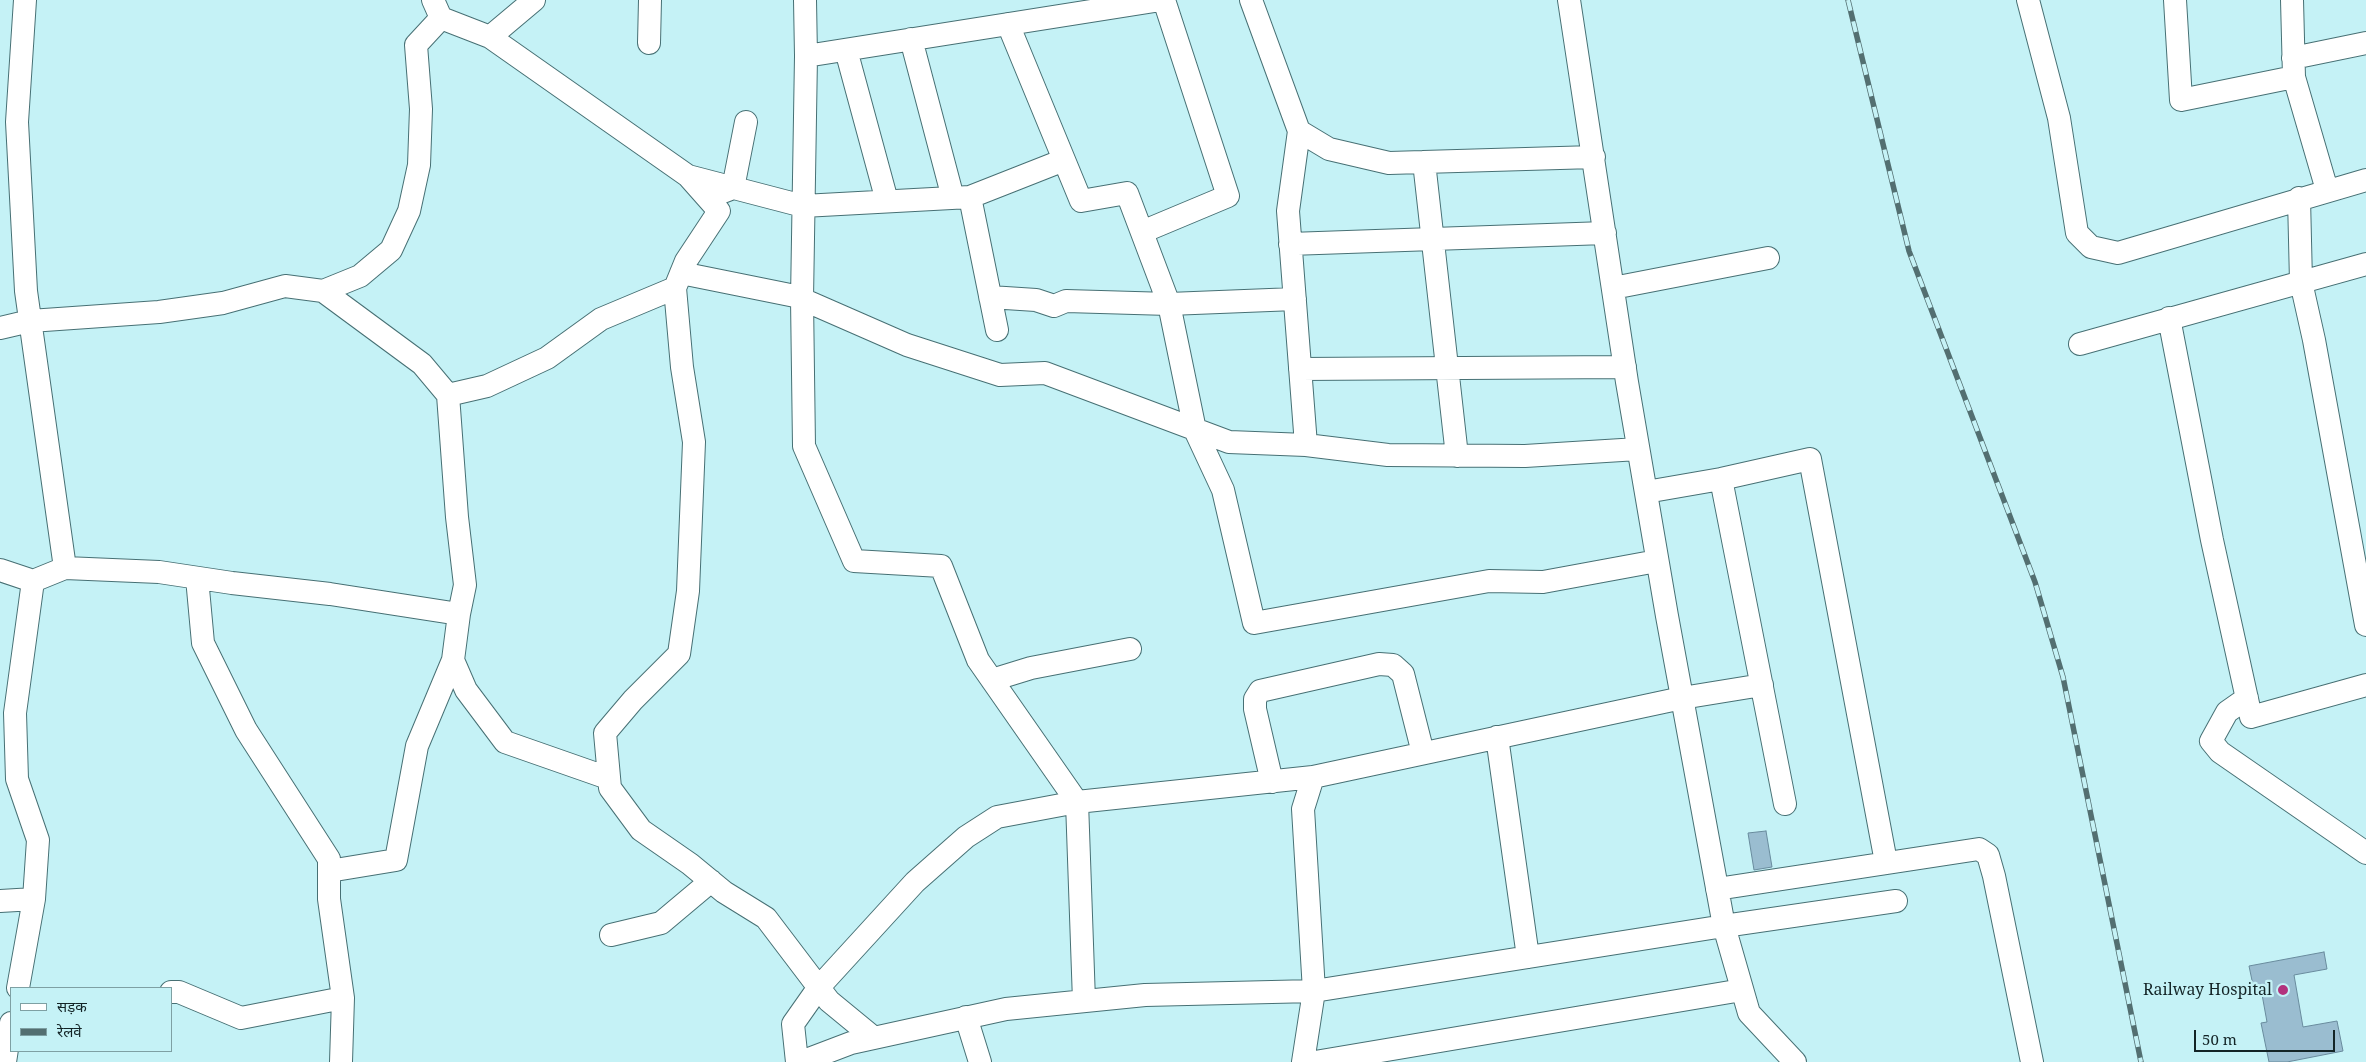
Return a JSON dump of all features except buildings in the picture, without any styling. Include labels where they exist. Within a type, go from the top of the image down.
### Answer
[{"type":"street","points":[[25,0],[17,122],[26,291],[65,568]]},
{"type":"street","points":[[490,37],[534,0]]},
{"type":"street","points":[[649,43],[650,0]]},
{"type":"street","points":[[805,0],[806,56],[802,299],[804,446],[854,561],[941,566],[978,660],[1077,802],[1084,1001]]},
{"type":"street","points":[[806,56],[1163,0],[1228,196],[1142,232]]},
{"type":"street","points":[[1251,0],[1299,130],[1288,211],[1306,446]]},
{"type":"street","points":[[1569,0],[1638,449],[1724,926],[1748,1013],[1795,1062]]},
{"type":"street","points":[[2028,0],[2059,118],[2078,233],[2091,247],[2118,253],[2298,198],[2366,180]]},
{"type":"street","points":[[2175,0],[2181,100],[2293,68],[2366,43]]},
{"type":"street","points":[[2292,0],[2293,68],[2327,190]]},
{"type":"street","points":[[323,291],[360,276],[391,250],[409,211],[419,165],[421,109],[416,45],[437,9],[490,37],[688,176],[719,211],[686,260],[678,280],[682,367],[694,442],[688,591],[679,654],[633,700],[604,733],[608,778],[610,788],[641,830],[766,918],[829,1001],[874,1038]]},
{"type":"street","points":[[1008,24],[1081,201],[1127,193],[1169,304],[1195,430],[1222,490],[1254,623],[1489,581],[1543,582],[1657,561]]},
{"type":"street","points":[[911,39],[961,197],[990,297],[997,330]]},
{"type":"street","points":[[846,50],[887,201]]},
{"type":"street","points":[[733,188],[746,122]]},
{"type":"street","points":[[1299,130],[1329,149],[1390,163],[1594,157]]},
{"type":"street","points":[[688,176],[803,206],[961,197],[1064,160]]},
{"type":"street","points":[[1424,162],[1457,456]]},
{"type":"street","points":[[708,199],[733,188]]},
{"type":"street","points":[[2298,198],[2301,282],[2314,340],[2366,625]]},
{"type":"street","points":[[1290,244],[1605,233]]},
{"type":"street","points":[[1613,288],[1768,258]]},
{"type":"street","points":[[2080,344],[2366,264]]},
{"type":"street","points":[[448,395],[487,386],[547,358],[601,318],[678,280],[802,299],[907,345],[1000,375],[1045,373],[1229,442],[1306,446],[1388,455],[1525,456],[1638,449]]},
{"type":"street","points":[[0,328],[30,321],[159,312],[222,303],[285,286],[323,291],[422,364],[448,395],[457,516],[465,584],[453,660],[417,746],[396,860],[329,871]]},
{"type":"street","points":[[990,297],[1036,300],[1054,306],[1066,301],[1169,304],[1295,299]]},
{"type":"street","points":[[2169,318],[2212,540],[2251,717],[2366,685]]},
{"type":"street","points":[[1300,369],[1625,367]]},
{"type":"street","points":[[1646,492],[1721,479],[1810,460],[1886,862]]},
{"type":"street","points":[[1721,479],[1785,804]]},
{"type":"street","points":[[0,570],[34,581],[65,568],[159,572],[330,594],[459,614]]},
{"type":"street","points":[[197,578],[203,642],[246,730],[329,859],[329,899],[343,998],[341,1062]]},
{"type":"street","points":[[18,987],[34,899],[38,840],[17,779],[8,714],[34,581]]},
{"type":"street","points":[[992,680],[1031,668],[1130,649]]},
{"type":"street","points":[[453,660],[466,690],[504,742],[608,778]]},
{"type":"street","points":[[1272,782],[1255,709],[1254,699],[1260,691],[1379,664],[1393,665],[1403,674],[1422,754]]},
{"type":"street","points":[[797,1062],[793,1024],[819,987],[915,882],[966,837],[997,817],[1077,802],[1313,777],[1682,698],[1762,685]]},
{"type":"street","points":[[2247,698],[2227,712],[2216,728],[2211,741],[2220,752],[2366,853]]},
{"type":"street","points":[[1497,737],[1528,957]]},
{"type":"street","points":[[1303,1062],[1314,991],[1303,809],[1313,777]]},
{"type":"street","points":[[1717,889],[1979,849],[1988,855],[2032,1062]]},
{"type":"street","points":[[611,935],[661,923],[711,881]]},
{"type":"street","points":[[0,902],[34,899]]},
{"type":"street","points":[[801,1062],[851,1043],[1006,1008],[1145,996],[1314,991],[1724,926],[1896,901]]},
{"type":"street","points":[[1315,1062],[1400,1055],[1742,990]]},
{"type":"street","points":[[172,992],[179,992],[241,1018],[343,998]]},
{"type":"street","points":[[966,1017],[980,1062]]},
{"type":"street","points":[[5,1062],[10,1030]]},
{"type":"railway","points":[[1848,0],[1909,251],[2035,582],[2063,677],[2141,1062]]},
{"type":"place","name":"Railway Hospital","points":[[2283,990]]}]
